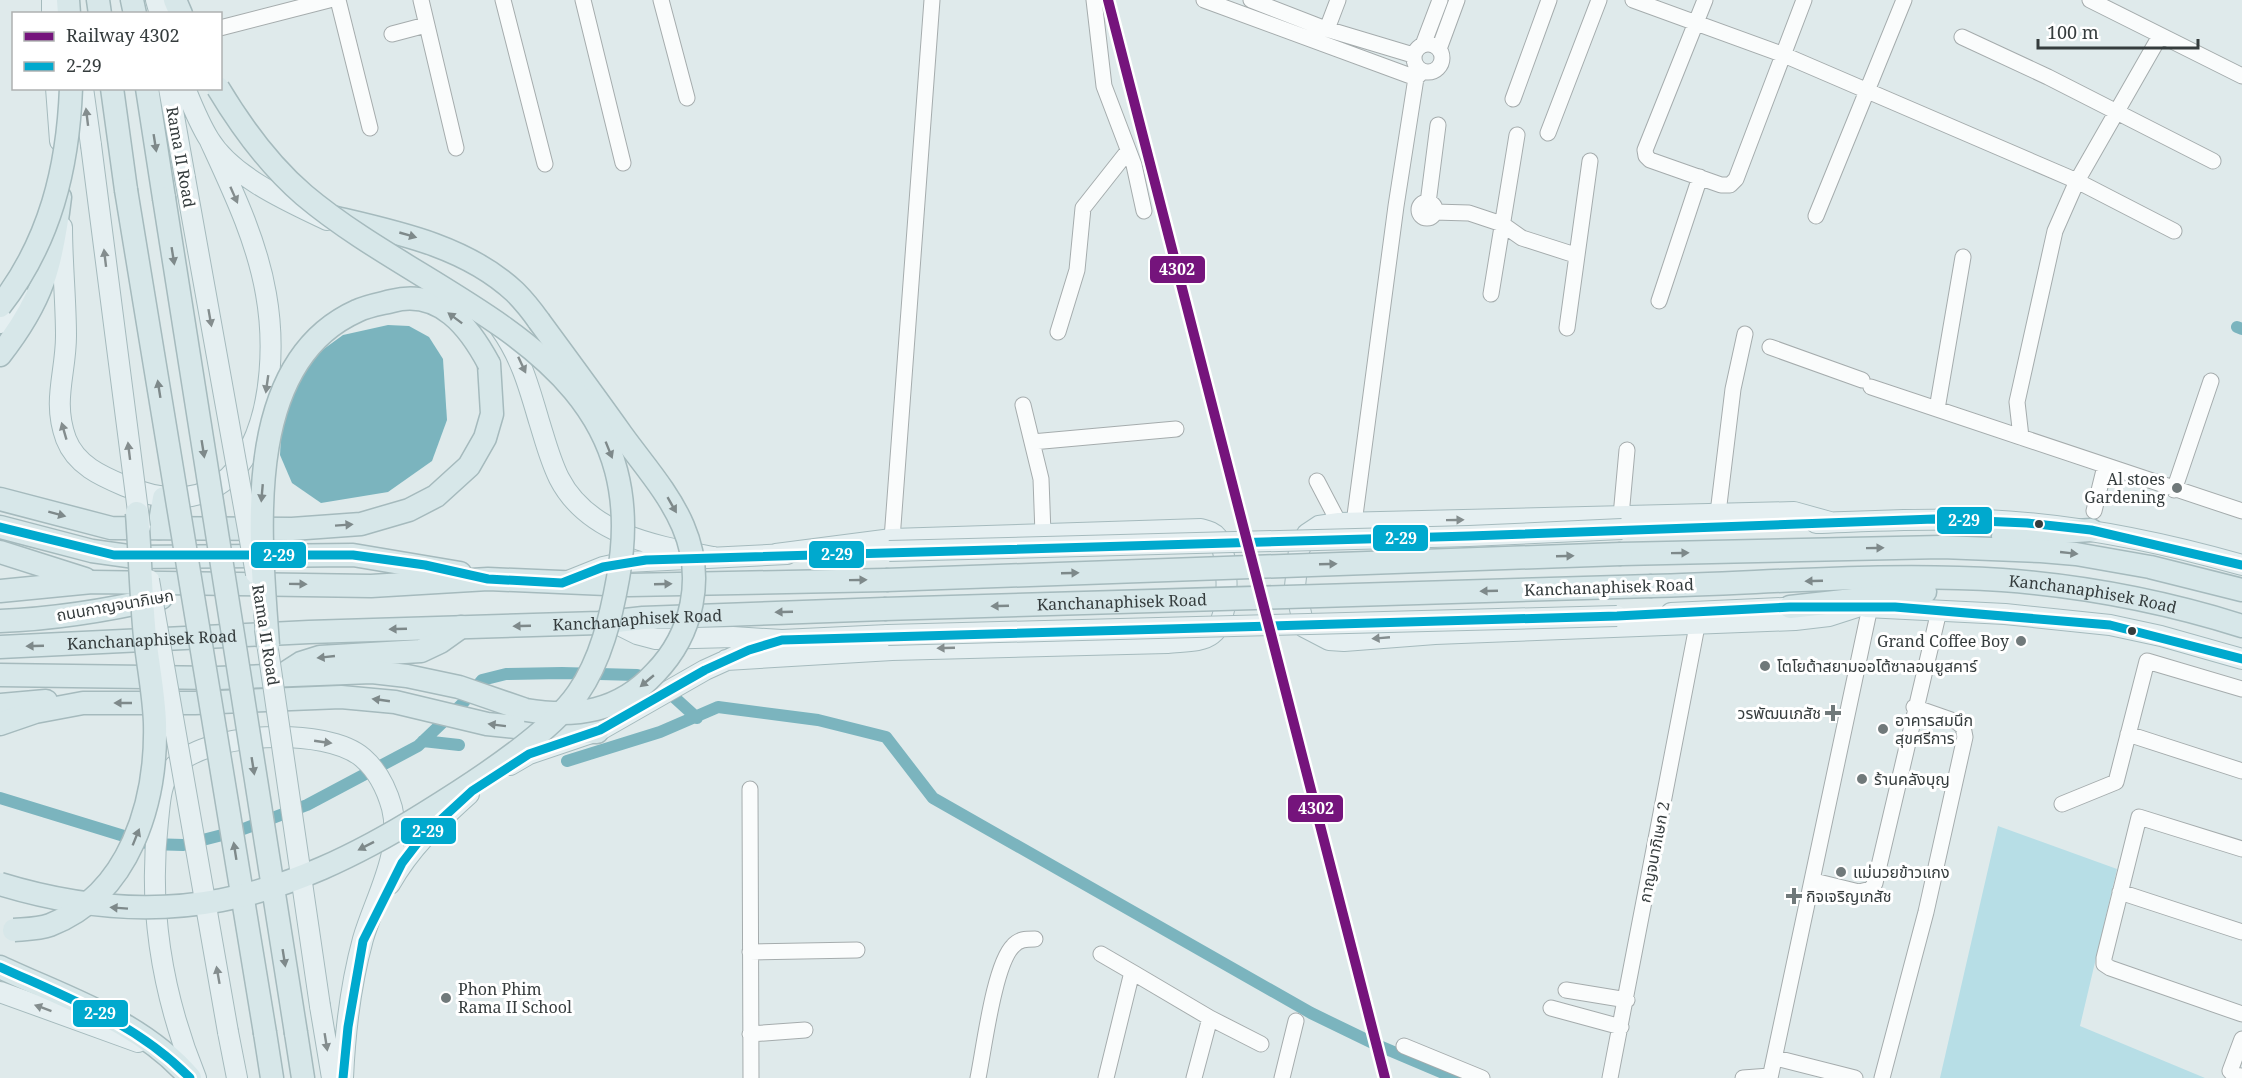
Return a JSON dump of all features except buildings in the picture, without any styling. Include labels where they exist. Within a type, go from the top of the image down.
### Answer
[{"type":"highway","points":[[0,306],[32,256],[55,203],[67,149],[71,90]]},
{"type":"highway","points":[[112,90],[126,190],[272,1078]]},
{"type":"highway","name":"Rama II Road","points":[[147,90],[303,1078]]},
{"type":"highway","points":[[0,884],[79,903],[148,909],[216,902],[295,879],[413,821],[470,784],[547,726],[571,703],[584,684],[605,633],[622,551],[623,503],[610,452],[580,398],[561,374],[518,337],[379,248],[304,195],[260,150],[219,90]]},
{"type":"highway","points":[[0,355],[32,308],[44,284],[52,258],[63,179]]},
{"type":"highway","points":[[0,675],[218,678],[372,672],[407,676],[459,687],[526,710],[575,714],[602,708],[627,696],[649,680],[674,651],[691,614],[693,590],[691,547],[669,500],[539,321],[516,293],[468,260],[412,236],[310,212]]},
{"type":"highway","points":[[0,499],[111,528],[244,529],[292,529],[361,524],[409,510],[436,496],[469,466],[485,438],[492,414],[489,364],[474,336],[460,319],[439,307],[420,300],[400,298],[358,310],[320,335],[302,357],[279,402],[272,427],[261,516],[268,645]]},
{"type":"highway","points":[[159,528],[164,498]]},
{"type":"highway","points":[[0,927],[14,930],[48,926],[85,907],[122,866],[139,829],[150,783],[155,724],[145,635],[137,513]]},
{"type":"highway","points":[[1924,547],[1968,538],[2093,521]]},
{"type":"highway","points":[[0,527],[66,545],[135,557],[353,555]]},
{"type":"highway","points":[[244,529],[353,555],[425,565],[488,579]]},
{"type":"highway","name":"Kanchanaphisek Road","points":[[0,591],[92,582],[371,586],[488,579],[562,583],[886,580],[1621,554],[1924,547],[2076,554],[2150,567],[2242,590]]},
{"type":"highway","points":[[0,552],[92,582]]},
{"type":"highway","name":"Kanchanaphisek Road","points":[[0,647],[884,609],[1961,579],[2040,584],[2197,613],[2242,626]]},
{"type":"highway","name":"ถนนกาญจนาภิเษก","points":[[0,621],[29,620],[94,609],[116,608],[229,584]]},
{"type":"highway","points":[[1790,607],[1944,590],[2040,584]]},
{"type":"highway","points":[[284,675],[301,663],[320,657],[421,651],[440,642],[459,627]]},
{"type":"highway","points":[[195,703],[218,678]]},
{"type":"highway","points":[[0,724],[35,712],[83,704],[195,703],[305,697],[368,698],[465,719],[554,731],[597,732]]},
{"type":"highway","points":[[0,705],[63,701],[83,704]]},
{"type":"highway","points":[[0,967],[109,1016],[157,1049],[190,1078]]},
{"type":"main road","points":[[55,90],[63,179],[67,338],[58,393],[61,419],[67,441],[79,460],[97,473],[144,494],[164,498],[207,492],[220,487],[236,472],[256,433],[267,383],[270,326],[260,265],[240,207],[186,90]]},
{"type":"main road","points":[[0,323],[37,269],[50,225],[58,170],[55,90]]},
{"type":"main road","points":[[83,90],[137,513],[237,1078]]},
{"type":"main road","name":"Rama II Road","points":[[169,90],[268,645],[332,1078]]},
{"type":"main road","points":[[210,141],[253,181],[310,212],[444,276],[467,293],[491,316],[511,344],[526,373],[550,458],[559,479],[574,499],[593,517],[627,536],[660,547],[713,557]]},
{"type":"main road","points":[[890,545],[1469,536],[1718,513],[1794,512],[1830,522]]},
{"type":"main road","points":[[1863,607],[1829,616],[1795,620],[1329,640],[1315,635],[1304,627],[1295,586],[1299,550],[1307,534],[1319,526],[1347,523],[2093,521],[2242,565]]},
{"type":"main road","points":[[562,583],[603,567],[626,562],[776,554],[1043,534],[1201,529],[1212,532],[1219,539],[1227,593],[1222,620],[1213,634],[1203,639],[1167,643],[892,650],[726,660]]},
{"type":"main road","points":[[613,622],[637,634],[656,639],[733,637],[782,640],[888,635],[1617,616],[1790,607],[1863,607],[2051,618],[2110,625],[2161,636],[2242,659]]},
{"type":"main road","points":[[363,941],[402,863],[422,837],[472,791],[529,754],[597,732],[705,670],[782,640]]},
{"type":"main road","points":[[196,1078],[184,1046],[161,963],[156,872],[157,833],[162,790],[170,771],[184,757],[206,747],[247,738],[295,738],[333,744],[363,757],[384,785],[392,808],[395,838],[363,941],[350,1018],[344,1078]]},
{"type":"main road","points":[[0,992],[157,1049]]},
{"type":"street","points":[[222,27],[328,0]]},
{"type":"street","points":[[338,0],[370,128]]},
{"type":"street","points":[[421,0],[456,148]]},
{"type":"street","points":[[503,0],[545,164]]},
{"type":"street","points":[[583,0],[623,163]]},
{"type":"street","points":[[661,0],[687,98]]},
{"type":"street","points":[[890,545],[932,0]]},
{"type":"street","points":[[1094,0],[1104,86],[1138,177],[1144,211]]},
{"type":"street","points":[[1204,0],[1419,75],[1434,72],[1439,67],[1442,55],[1434,45],[1418,50],[1327,29],[1259,1]]},
{"type":"street","points":[[1327,29],[1338,0]]},
{"type":"street","points":[[1347,523],[1396,206],[1419,75],[1416,68],[1418,50],[1440,0]]},
{"type":"street","points":[[1439,49],[1456,0]]},
{"type":"street","points":[[1513,99],[1549,0]]},
{"type":"street","points":[[1548,133],[1599,0]]},
{"type":"street","points":[[1633,0],[1784,55],[1865,92],[2077,181],[2174,231]]},
{"type":"street","points":[[1705,0],[1645,150],[1650,160],[1721,185],[1730,185],[1736,179],[1804,0]]},
{"type":"street","points":[[1816,216],[1904,0]]},
{"type":"street","points":[[2090,0],[2242,76]]},
{"type":"street","points":[[392,34],[426,25]]},
{"type":"street","points":[[2021,437],[2017,402],[2055,231],[2077,181],[2160,36]]},
{"type":"street","points":[[1962,37],[2117,111],[2213,161]]},
{"type":"street","points":[[1427,208],[1438,125]]},
{"type":"street","points":[[1491,294],[1517,135]]},
{"type":"street","points":[[1058,332],[1077,270],[1083,208],[1128,151]]},
{"type":"street","points":[[1567,328],[1575,255],[1590,161]]},
{"type":"street","points":[[1659,301],[1700,177]]},
{"type":"street","points":[[1396,206],[1460,211],[1502,224],[1522,238],[1575,255]]},
{"type":"street","points":[[1937,409],[1963,256]]},
{"type":"street","points":[[1718,513],[1731,401],[1745,334]]},
{"type":"street","points":[[1770,347],[1937,409],[2242,511]]},
{"type":"street","points":[[2174,490],[2211,381]]},
{"type":"street","points":[[1023,405],[1041,479],[1043,534]]},
{"type":"street","points":[[1032,442],[1176,429]]},
{"type":"street","points":[[1621,523],[1627,450]]},
{"type":"street","points":[[2093,521],[2105,466]]},
{"type":"street","points":[[1317,481],[1347,523]]},
{"type":"street","points":[[1743,1078],[1770,1077],[1776,1058],[1814,881],[1863,607]]},
{"type":"street","points":[[1814,881],[1859,892],[1871,890],[1939,611]]},
{"type":"street","name":"กาญจนาภิเษก 2","points":[[1610,1078],[1622,1027],[1697,626]]},
{"type":"street","points":[[2062,804],[2116,782],[2147,661],[2242,689]]},
{"type":"street","points":[[1882,1078],[1926,912],[1965,737],[1963,727],[1957,722],[1914,707]]},
{"type":"street","points":[[2128,734],[2242,771]]},
{"type":"street","points":[[750,789],[751,1078]]},
{"type":"street","points":[[2242,849],[2139,818],[2104,964],[2242,1014]]},
{"type":"street","points":[[2120,892],[2242,932]]},
{"type":"street","points":[[978,1078],[1002,970],[1011,948],[1025,939],[1035,939]]},
{"type":"street","points":[[750,952],[857,950]]},
{"type":"street","points":[[1101,954],[1210,1018],[1261,1044]]},
{"type":"street","points":[[1106,1078],[1132,972]]},
{"type":"street","points":[[1566,990],[1627,1000]]},
{"type":"street","points":[[1551,1008],[1622,1027]]},
{"type":"street","points":[[1194,1078],[1210,1018]]},
{"type":"street","points":[[1281,1078],[1296,1022]]},
{"type":"street","points":[[750,1034],[805,1030]]},
{"type":"street","points":[[2242,1039],[2230,1071],[2234,1075],[2242,1076]]},
{"type":"street","points":[[1404,1046],[1431,1055],[1482,1078]]},
{"type":"street","points":[[1776,1058],[1855,1078]]},
{"type":"shaded area","points":[[388,325],[409,326],[429,337],[443,359],[447,420],[432,461],[388,492],[321,503],[292,483],[280,455],[282,419],[310,359],[343,335]]},
{"type":"shaded area","points":[[1998,826],[2117,869],[2080,1026],[2205,1078],[1940,1078]]},
{"type":"waterway","points":[[2237,327],[2242,329]]},
{"type":"waterway","points":[[0,798],[150,844],[183,845],[238,831],[307,805],[418,746],[463,703],[482,680],[506,674],[562,673],[637,675],[650,679]]},
{"type":"waterway","points":[[664,688],[697,718]]},
{"type":"waterway","points":[[567,761],[660,732],[718,707],[818,720],[886,737],[933,798],[1311,1013],[1377,1045],[1455,1078]]},
{"type":"waterway","points":[[423,741],[459,745]]},
{"type":"rail line","name":"4302","points":[[1108,0],[1385,1078]]},
{"type":"transit line","name":"2-29","points":[[0,527],[114,555],[353,555],[425,565],[488,579],[562,583],[603,567],[646,560],[1469,536],[1934,519],[2027,523],[2091,530],[2242,565]]},
{"type":"transit line","name":"2-29","points":[[343,1078],[348,1027],[363,941],[402,863],[422,837],[472,791],[529,754],[600,730],[705,670],[749,650],[782,640],[1617,616],[1790,607],[1895,607],[2110,625],[2242,659]]},
{"type":"transit line","name":"2-29","points":[[0,967],[76,1001],[124,1027],[147,1042],[190,1078]]},
{"type":"place","name":"Al stoes Gardening","points":[[2177,488]]},
{"type":"place","name":"Grand Coffee Boy","points":[[2021,641]]},
{"type":"place","name":"โตโยต้าสยามออโต้ซาลอนยูสคาร์","points":[[1765,666]]},
{"type":"place","name":"วรพัฒนเภสัช","points":[[1833,713]]},
{"type":"place","name":"อาคารสมนึก สุขศรีการ","points":[[1883,729]]},
{"type":"place","name":"ร้านคลังบุญ","points":[[1862,779]]},
{"type":"place","name":"แม่นวยข้าวแกง","points":[[1841,872]]},
{"type":"place","name":"กิจเจริญเภสัช","points":[[1794,896]]},
{"type":"place","name":"Phon Phim Rama II School","points":[[446,998]]}]
